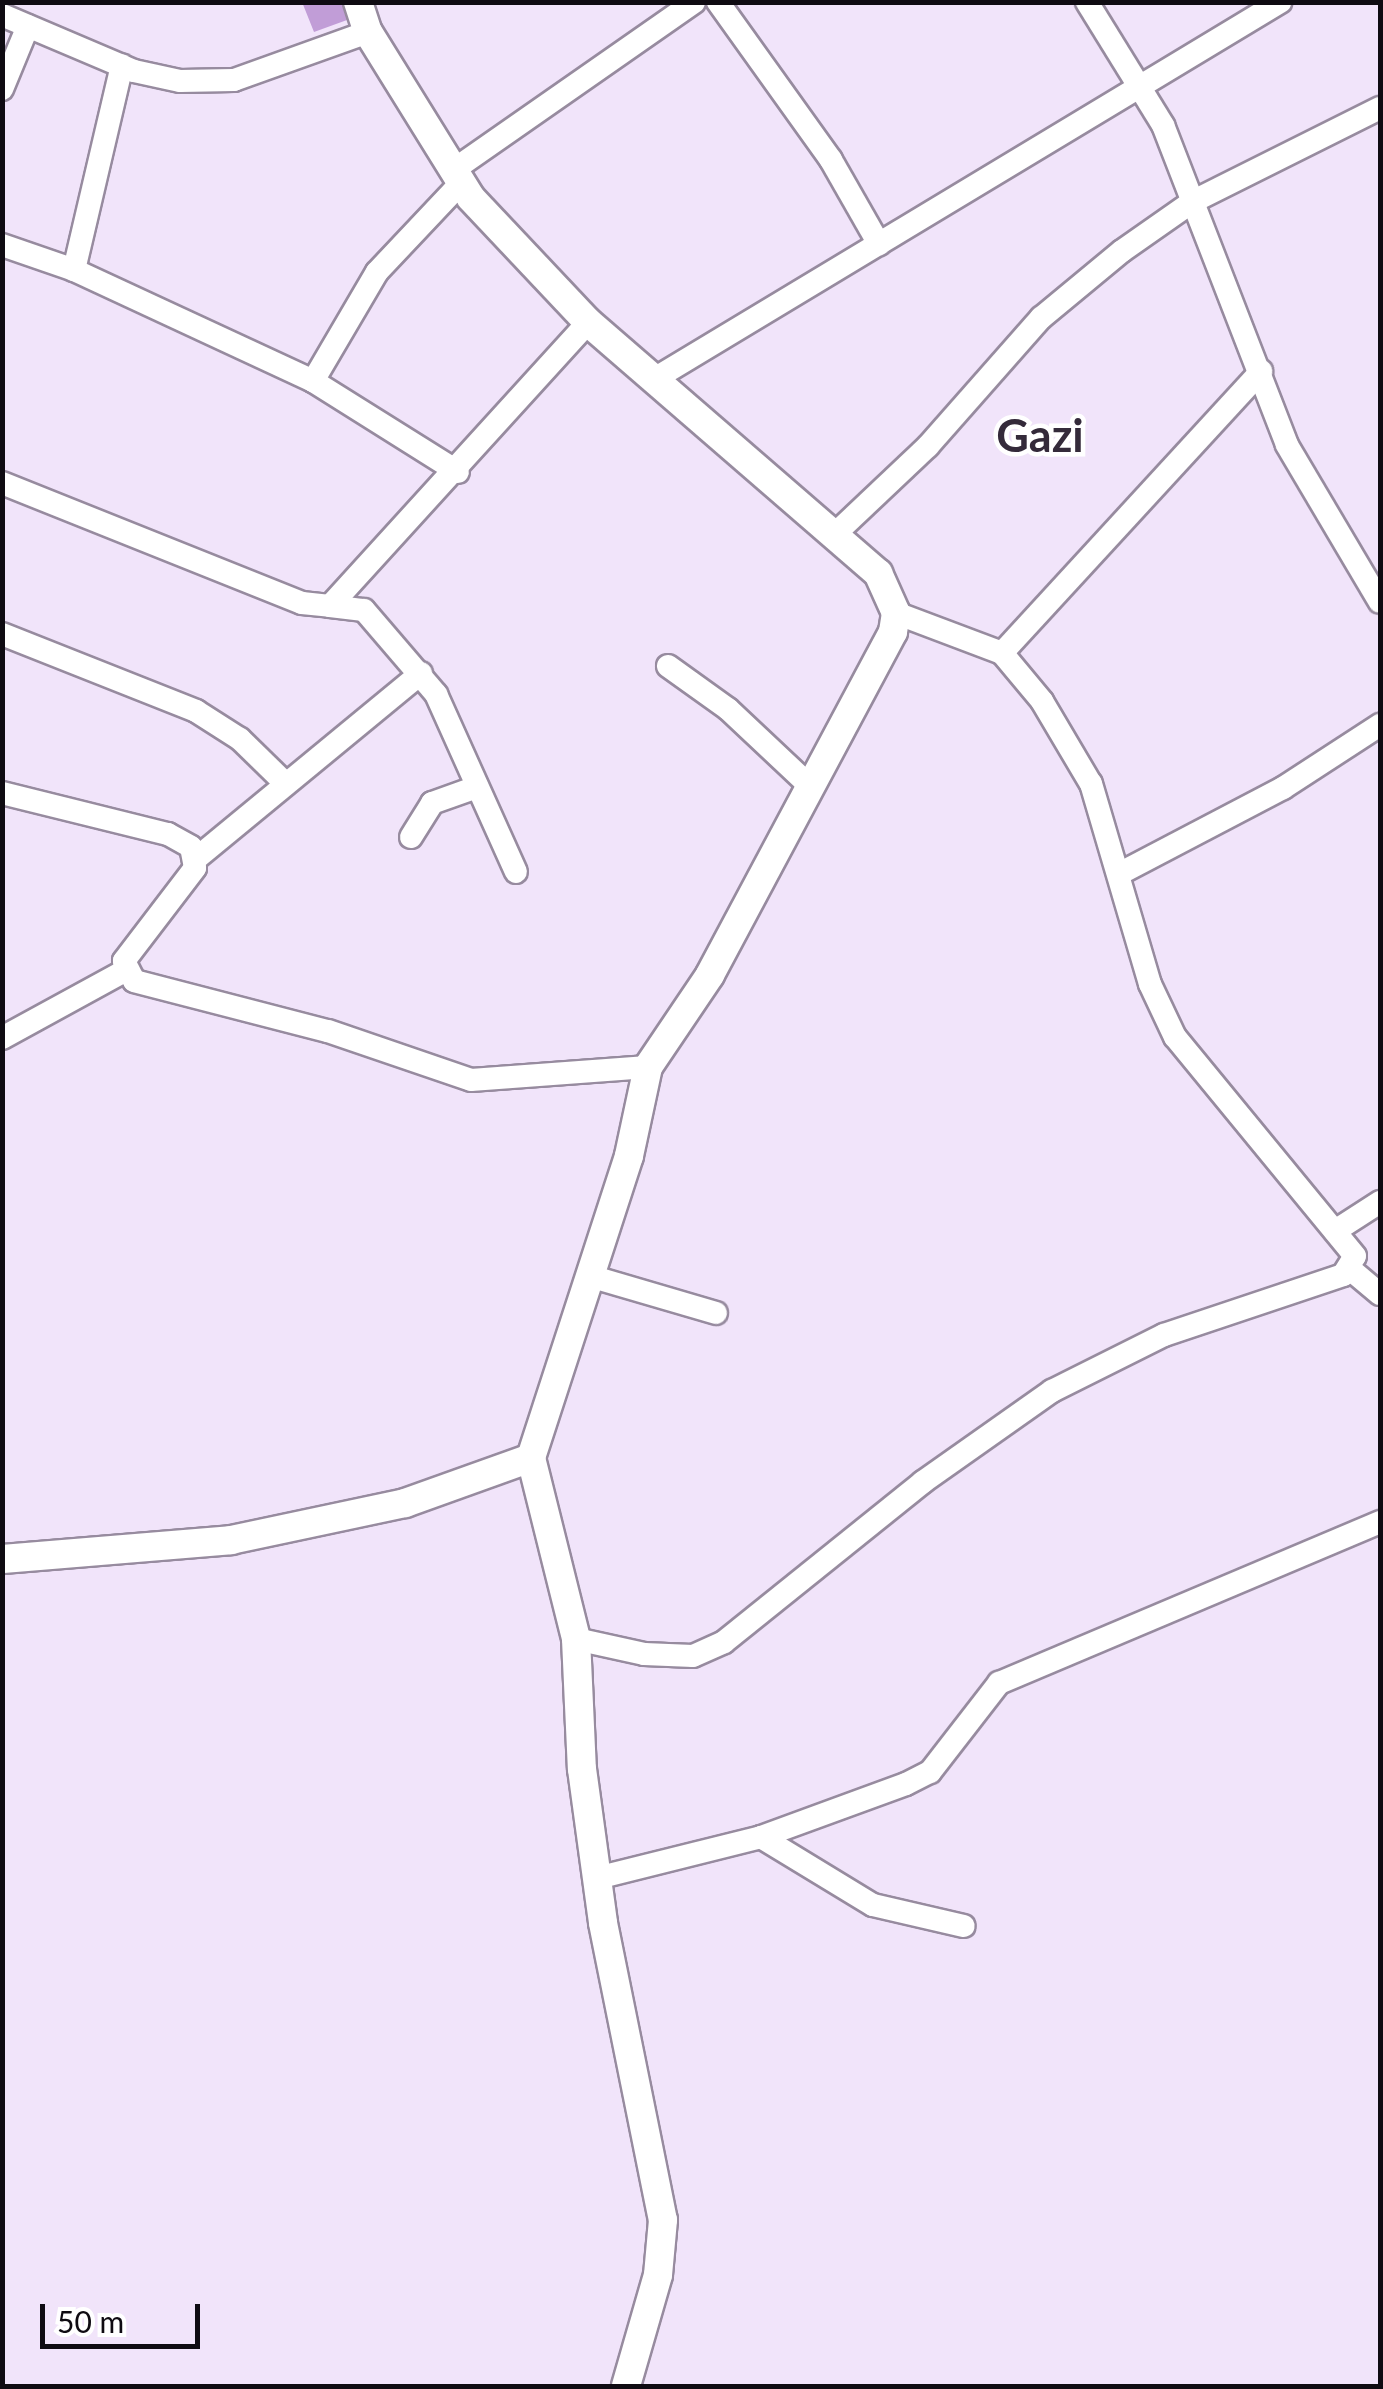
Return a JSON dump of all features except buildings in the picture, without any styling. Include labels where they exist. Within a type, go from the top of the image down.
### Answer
[{"type":"street","points":[[358,2],[368,32],[456,178],[588,322],[878,573],[896,613],[893,632],[710,975],[648,1067],[593,1277],[531,1458],[576,1639],[597,1878],[663,2220],[658,2275],[626,2386]]},
{"type":"street","points":[[313,382],[377,272],[456,178],[694,2]]},
{"type":"street","points":[[718,2],[831,160],[878,244]]},
{"type":"street","points":[[1087,2],[1141,87],[1192,202],[1286,445],[1380,602]]},
{"type":"street","points":[[656,378],[1280,2]]},
{"type":"street","points":[[2,16],[122,66],[180,81],[234,80],[368,32]]},
{"type":"street","points":[[2,89],[28,26]]},
{"type":"street","points":[[74,270],[122,66]]},
{"type":"street","points":[[834,535],[928,446],[1040,318],[1192,202],[1380,108]]},
{"type":"street","points":[[2,245],[74,270],[313,382],[458,472]]},
{"type":"street","points":[[330,606],[458,472],[588,322]]},
{"type":"street","points":[[1002,654],[1260,371]]},
{"type":"street","points":[[2,483],[302,603],[364,610],[420,673],[516,872]]},
{"type":"street","points":[[576,1639],[644,1654],[693,1656],[724,1642],[923,1482],[1052,1391],[1164,1335],[1228,1318],[1350,1269],[1355,1256],[1176,1037],[1150,984],[1090,784],[1042,701],[1002,654],[896,613]]},
{"type":"street","points":[[2,634],[196,710],[240,738],[286,784]]},
{"type":"street","points":[[668,666],[746,725],[810,786]]},
{"type":"street","points":[[420,673],[198,857],[180,892],[124,961],[126,970],[134,980],[328,1031],[471,1080],[648,1067]]},
{"type":"street","points":[[1119,874],[1282,788],[1380,725]]},
{"type":"street","points":[[411,838],[432,804],[477,787]]},
{"type":"street","points":[[2,792],[168,834],[198,857]]},
{"type":"street","points":[[2,1038],[126,970]]},
{"type":"street","points":[[1335,1231],[1380,1202]]},
{"type":"street","points":[[1350,1269],[1380,1294]]},
{"type":"street","points":[[593,1277],[716,1313]]},
{"type":"street","points":[[2,1560],[231,1540],[404,1503],[531,1458]]},
{"type":"street","points":[[597,1878],[761,1837],[930,1772],[998,1683],[1380,1522]]},
{"type":"street","points":[[761,1837],[873,1905],[964,1926]]},
{"type":"district","name":"Gazi","points":[[1040,436]]}]
